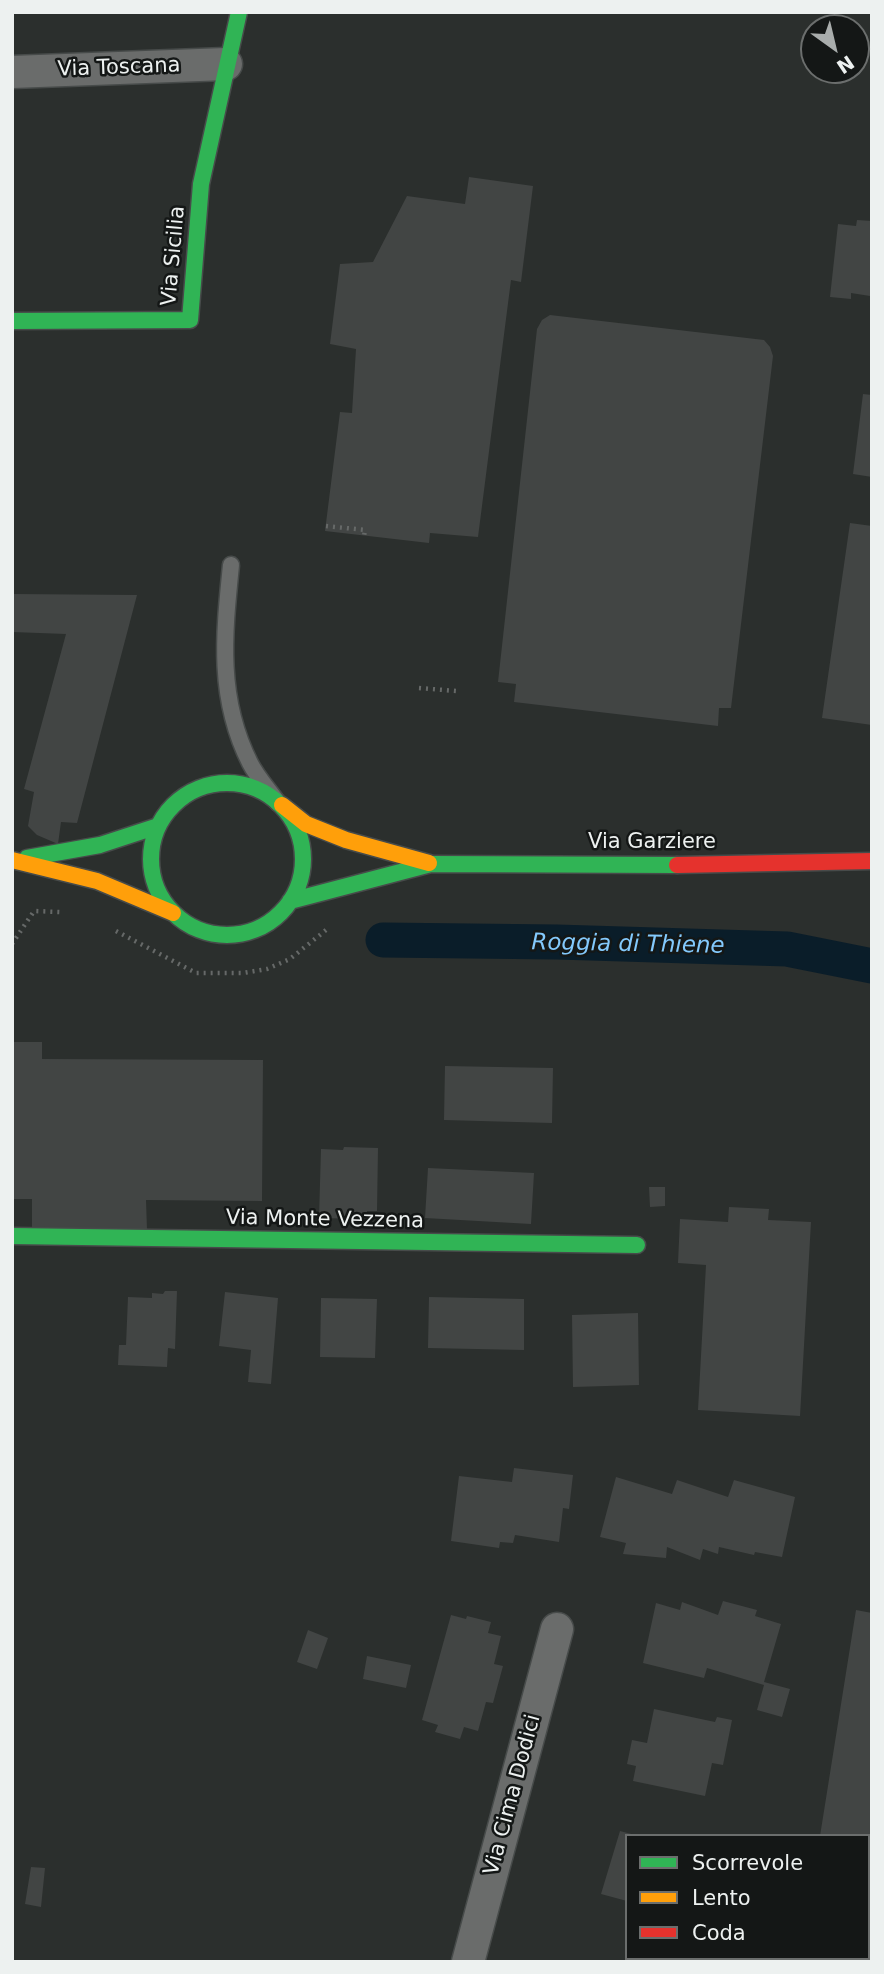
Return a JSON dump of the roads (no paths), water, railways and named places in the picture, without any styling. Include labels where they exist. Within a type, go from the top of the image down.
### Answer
[{"type":"main road","points":[[226,64],[239,12]]},
{"type":"main road","name":"Via Sicilia","points":[[12,321],[190,320],[201,184],[226,64]]},
{"type":"main road","name":"Via Garziere","points":[[278,803],[292,819],[300,839],[303,860],[299,881],[290,901],[275,917],[256,929],[234,934],[212,933],[191,927],[173,913],[163,901],[151,872],[153,841],[158,826],[175,803],[199,788],[226,783],[254,788],[278,803],[306,824],[346,840],[431,863],[711,865],[872,862]]},
{"type":"main road","name":"Via Garziere","points":[[13,860],[100,845],[158,826]]},
{"type":"main road","name":"Via Garziere","points":[[13,860],[97,881],[173,913]]},
{"type":"main road","name":"Via Garziere","points":[[290,901],[431,863]]},
{"type":"main road","name":"Via Monte Vezzena","points":[[12,1236],[637,1245]]},
{"type":"street","name":"Via Toscana","points":[[12,72],[226,64]]},
{"type":"street","name":"Via Cima Dodici","points":[[468,1962],[557,1629]]},
{"type":"lane","points":[[231,565],[224,626],[229,706],[250,764],[278,803]]},
{"type":"waterway","name":"Roggia di Thiene","points":[[383,940],[787,949],[872,966]]}]
